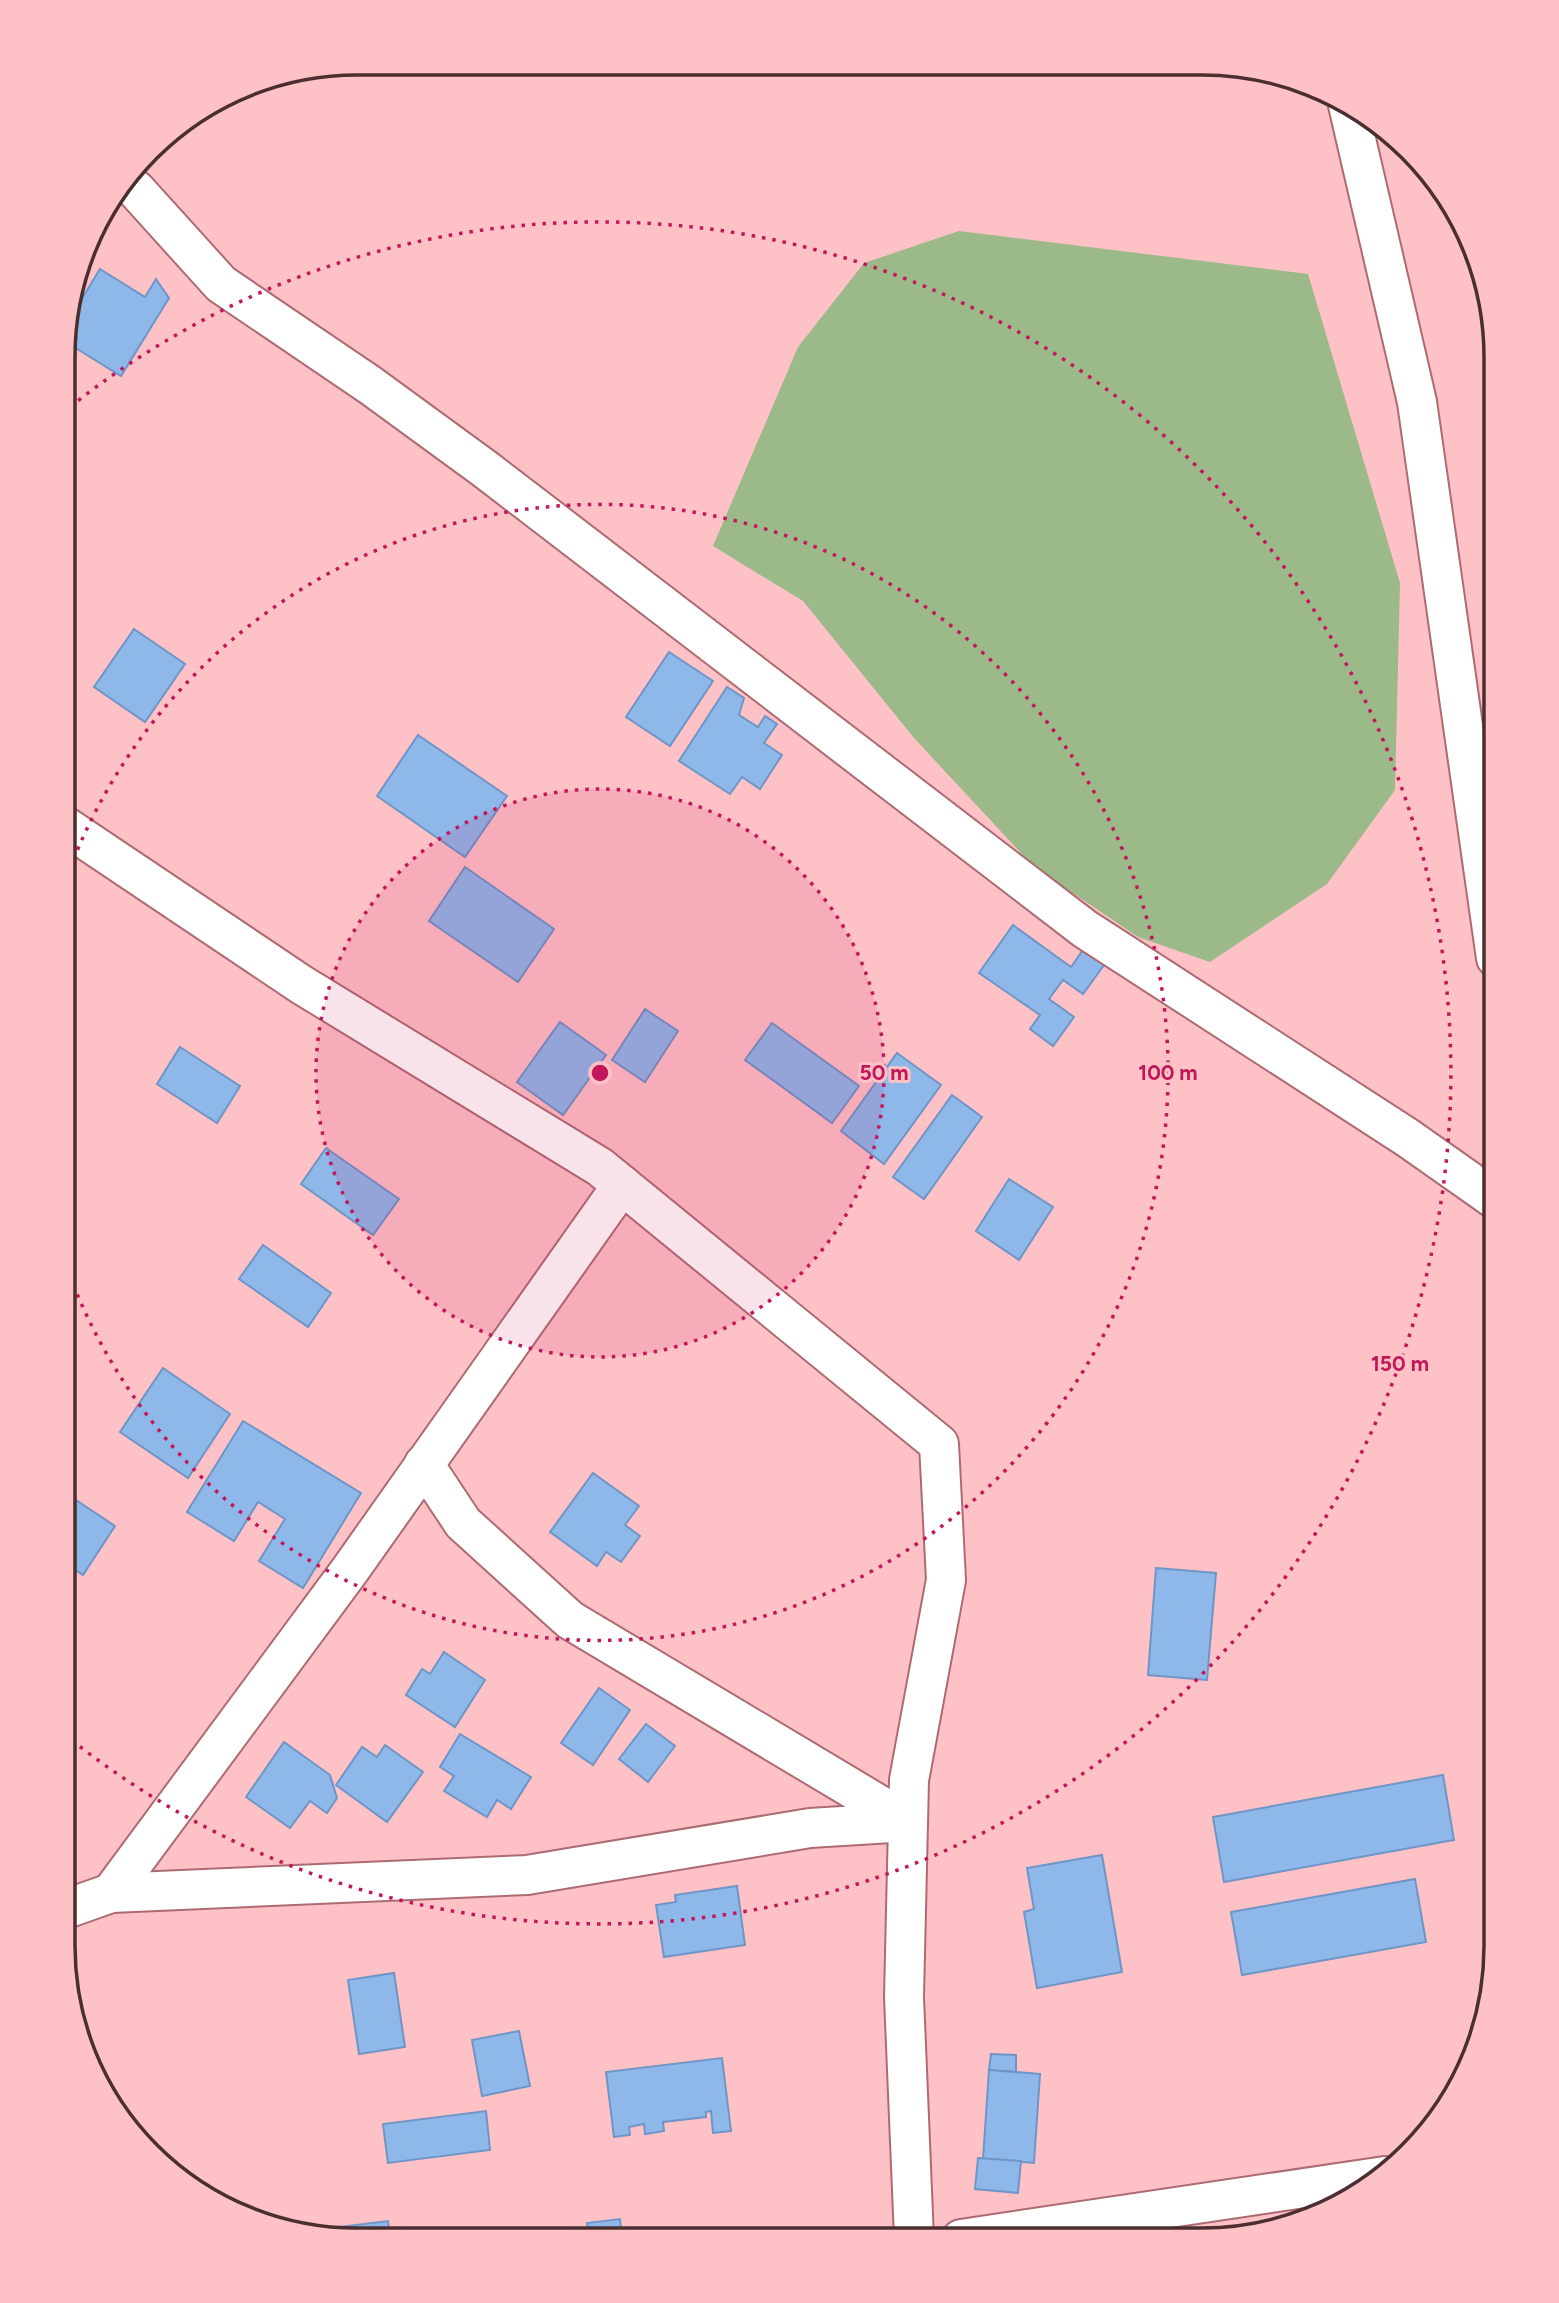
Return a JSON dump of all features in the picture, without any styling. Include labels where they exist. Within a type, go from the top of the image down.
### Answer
[{"type":"street","points":[[1351,118],[1417,402],[1484,874]]},
{"type":"street","points":[[132,187],[221,284],[370,385],[485,469],[1085,929],[1408,1139],[1484,1192]]},
{"type":"street","points":[[75,833],[302,985],[600,1167],[940,1444],[946,1580],[909,1780],[904,1997],[914,2228]]},
{"type":"street","points":[[111,1893],[350,1570],[622,1185]]},
{"type":"street","points":[[424,1464],[463,1523],[570,1620],[908,1822]]},
{"type":"street","points":[[75,1906],[111,1893],[527,1875],[810,1828],[908,1822]]},
{"type":"street","points":[[1035,2228],[1359,2180]]},
{"type":"green space","points":[[959,231],[1308,274],[1400,583],[1395,790],[1327,884],[1210,962],[1138,937],[1033,866],[914,738],[803,601],[713,546],[798,347],[864,263]]},
{"type":"building","points":[[100,269],[145,297],[156,279],[169,298],[121,376],[76,348],[82,299]]},
{"type":"building","points":[[134,629],[185,664],[145,722],[94,687]]},
{"type":"building","points":[[669,652],[713,681],[670,746],[626,717]]},
{"type":"building","points":[[727,687],[744,698],[739,715],[758,727],[765,716],[777,724],[764,743],[782,755],[760,789],[742,777],[730,794],[679,761]]},
{"type":"building","points":[[418,735],[507,796],[465,857],[377,796]]},
{"type":"building","points":[[465,867],[554,929],[518,982],[429,921]]},
{"type":"building","points":[[1013,925],[1071,967],[1083,950],[1104,965],[1083,994],[1063,980],[1049,999],[1074,1017],[1053,1046],[1030,1029],[1040,1015],[979,973]]},
{"type":"building","points":[[645,1009],[678,1031],[645,1082],[612,1060]]},
{"type":"building","points":[[560,1022],[606,1055],[563,1115],[517,1082]]},
{"type":"building","points":[[772,1023],[859,1086],[832,1123],[745,1060]]},
{"type":"building","points":[[180,1047],[240,1086],[217,1123],[157,1084]]},
{"type":"building","points":[[897,1053],[941,1085],[884,1164],[841,1131]]},
{"type":"building","points":[[952,1095],[982,1117],[924,1199],[893,1177]]},
{"type":"building","points":[[326,1148],[399,1199],[373,1235],[301,1184]]},
{"type":"building","points":[[1009,1179],[1053,1207],[1019,1260],[976,1231]]},
{"type":"building","points":[[263,1245],[331,1293],[308,1327],[239,1279]]},
{"type":"building","points":[[163,1368],[230,1414],[188,1478],[120,1432]]},
{"type":"building","points":[[243,1421],[361,1493],[303,1588],[259,1561],[285,1519],[258,1502],[234,1541],[187,1512]]},
{"type":"building","points":[[593,1473],[639,1506],[625,1525],[640,1536],[621,1562],[606,1552],[597,1566],[550,1532]]},
{"type":"building","points":[[75,1499],[115,1526],[83,1575],[75,1570]]},
{"type":"building","points":[[1156,1568],[1216,1573],[1207,1680],[1148,1675]]},
{"type":"building","points":[[444,1652],[485,1680],[455,1727],[406,1695],[422,1669],[430,1674]]},
{"type":"building","points":[[599,1688],[630,1710],[593,1765],[561,1743]]},
{"type":"building","points":[[646,1724],[675,1746],[648,1782],[619,1759]]},
{"type":"building","points":[[460,1734],[531,1777],[511,1809],[497,1800],[487,1817],[444,1791],[454,1776],[440,1767]]},
{"type":"building","points":[[284,1742],[330,1775],[337,1798],[327,1813],[310,1801],[290,1828],[246,1797]]},
{"type":"building","points":[[385,1745],[423,1772],[387,1822],[336,1785],[362,1747],[377,1757]]},
{"type":"building","points":[[1443,1775],[1454,1840],[1224,1882],[1213,1817]]},
{"type":"building","points":[[1102,1855],[1122,1972],[1037,1988],[1024,1912],[1034,1909],[1027,1868]]},
{"type":"building","points":[[1415,1879],[1426,1942],[1242,1975],[1231,1912]]},
{"type":"building","points":[[737,1886],[745,1945],[664,1957],[656,1905],[676,1902],[675,1895]]},
{"type":"building","points":[[394,1973],[405,2047],[359,2054],[348,1980]]},
{"type":"building","points":[[519,2031],[530,2086],[482,2096],[472,2040]]},
{"type":"building","points":[[991,2054],[1016,2055],[1016,2072],[989,2070]]},
{"type":"building","points":[[722,2058],[731,2131],[713,2133],[711,2111],[706,2112],[706,2117],[663,2122],[664,2131],[645,2134],[644,2124],[629,2127],[630,2135],[614,2137],[606,2072]]},
{"type":"building","points":[[989,2070],[1040,2074],[1034,2163],[983,2159]]},
{"type":"building","points":[[486,2111],[490,2150],[388,2163],[383,2124]]},
{"type":"building","points":[[978,2158],[1021,2161],[1018,2193],[975,2189]]},
{"type":"building","points":[[620,2219],[621,2228],[588,2228],[587,2223]]},
{"type":"building","points":[[388,2221],[389,2228],[357,2228],[339,2227]]}]
